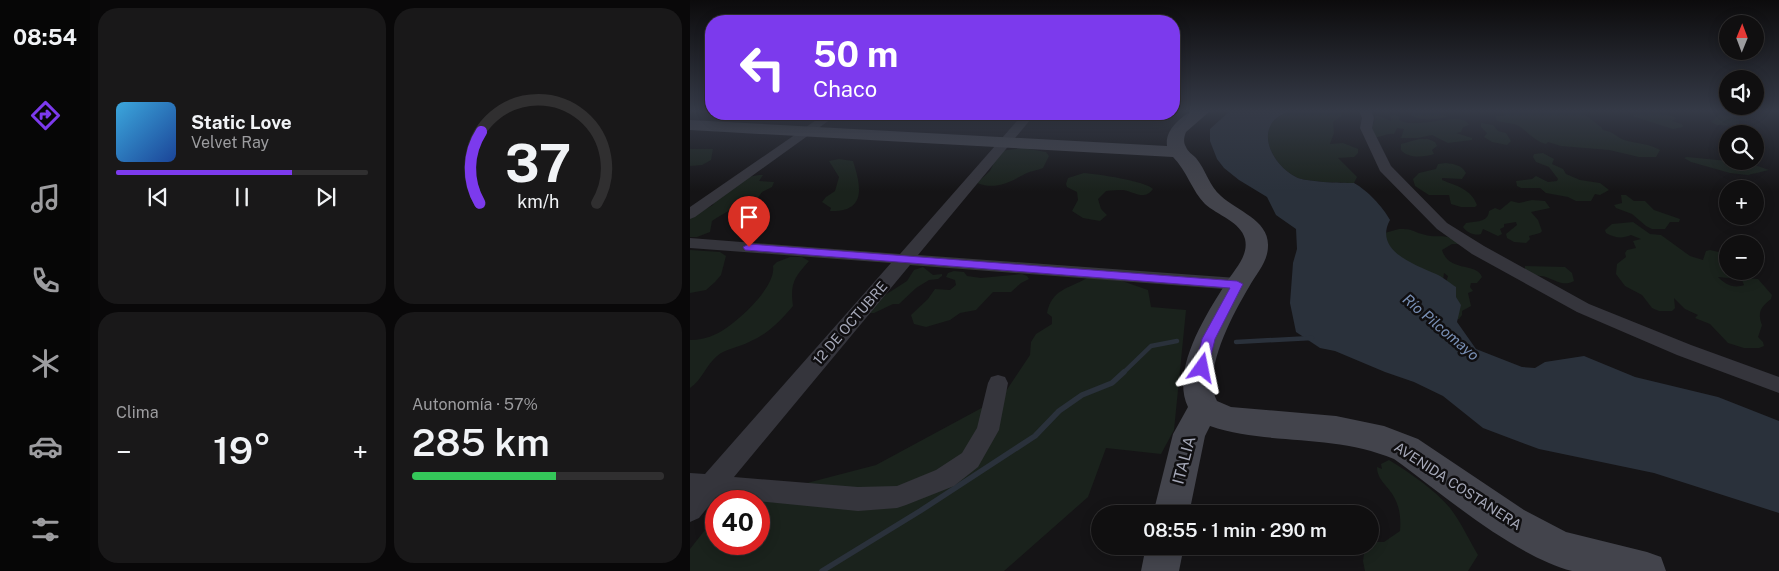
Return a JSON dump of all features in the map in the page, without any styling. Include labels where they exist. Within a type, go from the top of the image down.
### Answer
[{"type":"street","points":[[690,214],[799,138]]},
{"type":"street","points":[[927,138],[1178,152]]},
{"type":"street","name":"12 DE OCTUBRE","points":[[690,510],[700,485],[905,259],[1009,138]]},
{"type":"street","points":[[1176,138],[1175,144],[1178,152],[1190,163],[1213,200],[1244,221],[1254,233],[1257,244],[1256,257],[1251,268],[1237,284],[1208,339],[1199,383],[1199,396],[1204,408]]},
{"type":"street","points":[[1371,138],[1385,168],[1442,226],[1478,250],[1591,311],[1675,346],[1779,385]]},
{"type":"street","points":[[690,243],[1237,284]]},
{"type":"street","points":[[700,485],[858,499],[886,499],[917,490],[945,478],[970,460],[988,430],[998,383]]},
{"type":"street","name":"ITALIA","points":[[1173,505],[1189,434],[1204,408]]},
{"type":"street","name":"AVENIDA COSTANERA","points":[[1204,408],[1231,420],[1336,429],[1384,440],[1406,449],[1512,522],[1563,560],[1647,571]]},
{"type":"street","points":[[1160,571],[1163,555]]},
{"type":"shaded area","points":[[1268,138],[1332,138],[1330,144],[1343,143],[1358,149],[1358,153],[1354,157],[1338,158],[1357,177],[1354,183],[1301,179],[1286,171],[1278,162],[1272,153]]},
{"type":"shaded area","points":[[1437,138],[1472,138],[1472,140],[1448,143]]},
{"type":"shaded area","points":[[1485,138],[1509,138],[1511,141],[1507,145],[1492,142]]},
{"type":"shaded area","points":[[1533,138],[1620,138],[1660,150],[1656,157],[1639,157],[1609,150],[1561,146],[1548,142],[1546,144]]},
{"type":"shaded area","points":[[1419,139],[1428,139],[1435,142],[1437,146],[1432,150],[1434,154],[1412,156],[1401,150],[1401,144]]},
{"type":"shaded area","points":[[1023,148],[1046,152],[1049,156],[1043,168],[1001,185],[990,186],[977,183],[990,171],[1000,151]]},
{"type":"shaded area","points":[[690,149],[713,149],[711,160],[702,165],[690,166]]},
{"type":"shaded area","points":[[1543,153],[1554,159],[1552,164],[1563,169],[1566,174],[1580,180],[1600,183],[1609,190],[1600,195],[1595,194],[1591,201],[1576,201],[1568,197],[1546,193],[1540,188],[1521,188],[1517,186],[1516,181],[1532,179],[1536,176],[1548,182],[1557,181],[1558,179],[1549,167],[1536,162],[1533,157],[1534,154]]},
{"type":"shaded area","points":[[1684,158],[1719,160],[1719,170],[1691,162]]},
{"type":"shaded area","points":[[839,159],[853,161],[858,180],[858,196],[856,202],[850,207],[830,211],[831,208],[822,202],[835,191],[839,177],[829,161]]},
{"type":"shaded area","points":[[1438,164],[1455,164],[1466,173],[1462,179],[1442,178],[1442,180],[1458,186],[1471,195],[1477,205],[1475,207],[1461,207],[1451,204],[1449,195],[1429,195],[1415,186],[1413,179],[1419,173],[1436,169]]},
{"type":"shaded area","points":[[1764,168],[1769,170],[1748,175],[1719,170],[1764,170]]},
{"type":"shaded area","points":[[1084,173],[1110,176],[1141,183],[1153,189],[1150,193],[1143,195],[1123,190],[1106,191],[1098,199],[1101,209],[1107,215],[1100,221],[1083,218],[1072,211],[1078,200],[1077,192],[1067,187],[1066,184],[1068,178]]},
{"type":"shaded area","points":[[763,175],[759,181],[774,182],[772,187],[762,192],[755,202],[732,209],[712,221],[710,232],[697,237],[690,237],[690,217],[713,205],[715,200],[748,177]]},
{"type":"shaded area","points":[[1621,195],[1626,195],[1634,201],[1645,201],[1654,210],[1680,219],[1679,222],[1670,222],[1665,229],[1652,229],[1632,214],[1616,208],[1614,205],[1622,203]]},
{"type":"shaded area","points":[[1532,200],[1545,201],[1550,208],[1531,212],[1538,220],[1542,231],[1529,236],[1530,239],[1526,243],[1514,242],[1507,238],[1506,234],[1517,225],[1516,222],[1504,224],[1504,227],[1500,229],[1502,234],[1498,236],[1483,229],[1481,234],[1474,234],[1463,227],[1466,223],[1484,220],[1489,211],[1495,208],[1500,210],[1511,201],[1519,203]]},
{"type":"shaded area","points":[[1633,222],[1650,234],[1661,235],[1690,256],[1703,260],[1706,251],[1719,252],[1719,280],[1730,285],[1744,285],[1742,280],[1759,280],[1772,295],[1771,299],[1762,307],[1760,313],[1762,325],[1758,337],[1764,346],[1744,348],[1728,343],[1710,324],[1695,318],[1698,315],[1685,309],[1674,298],[1675,308],[1672,311],[1659,311],[1652,308],[1642,295],[1625,286],[1616,274],[1617,264],[1626,257],[1625,253],[1627,250],[1636,248],[1633,241],[1641,239],[1631,235],[1615,237],[1606,233],[1605,230],[1612,224]]},
{"type":"shaded area","points":[[1399,229],[1410,230],[1428,236],[1450,238],[1461,244],[1452,244],[1442,250],[1450,262],[1475,270],[1482,277],[1477,283],[1471,283],[1470,287],[1473,291],[1468,293],[1471,306],[1462,311],[1459,319],[1453,319],[1446,283],[1448,276],[1444,273],[1443,280],[1435,285],[1367,238]]},
{"type":"shaded area","points":[[690,250],[720,252],[726,256],[721,275],[706,290],[690,293]]},
{"type":"shaded area","points":[[790,257],[802,257],[809,261],[794,281],[792,292],[793,306],[768,331],[756,339],[717,356],[698,381],[690,388],[690,340],[697,340],[724,330],[743,315],[753,305],[768,284],[773,266],[777,262]]},
{"type":"shaded area","points":[[1525,266],[1565,267],[1572,273],[1574,281],[1563,283],[1533,275],[1525,271]]},
{"type":"shaded area","points":[[923,267],[933,275],[942,274],[942,276],[938,279],[929,280],[916,288],[899,304],[893,304],[874,313],[867,313],[882,297],[907,281],[914,270]]},
{"type":"shaded area","points":[[954,271],[964,272],[967,276],[981,278],[1022,274],[1029,279],[1011,292],[993,292],[976,310],[960,313],[950,320],[926,327],[914,324],[911,315],[928,299],[935,289],[950,290],[956,285],[955,280],[946,277],[948,273]]},
{"type":"shaded area","points":[[1087,278],[1122,281],[1148,290],[1151,307],[1186,310],[1174,430],[1161,454],[1106,448],[1088,497],[1004,571],[690,571],[690,549],[705,530],[705,555],[770,555],[770,493],[876,465],[1002,397],[1030,355],[1031,342],[1036,334],[1052,324],[1052,317],[1047,313],[1049,305],[1057,294]]},
{"type":"shaded area","points":[[1389,460],[1429,488],[1450,508],[1478,555],[1468,571],[1365,571],[1364,555],[1379,555],[1379,542],[1384,542],[1400,531],[1400,514],[1397,503],[1379,476],[1377,467],[1382,469],[1381,464]]},
{"type":"water","name":"Río Pilcomayo","points":[[1210,138],[1268,138],[1272,153],[1278,162],[1286,171],[1296,177],[1324,182],[1354,183],[1359,186],[1374,199],[1390,220],[1386,231],[1387,240],[1392,248],[1408,261],[1439,275],[1456,287],[1456,297],[1461,305],[1457,322],[1476,349],[1522,367],[1535,368],[1545,362],[1584,356],[1635,377],[1718,397],[1779,421],[1779,513],[1654,473],[1539,449],[1483,428],[1443,396],[1414,382],[1335,351],[1320,348],[1296,332],[1290,303],[1293,263],[1297,249],[1296,229],[1276,215],[1267,197],[1239,180],[1224,168],[1217,159]]},
{"type":"waterway","points":[[1236,342],[1312,338]]},
{"type":"waterway","points":[[1123,373],[1151,346],[1177,341]]},
{"type":"waterway","points":[[822,571],[920,511],[1035,436],[1059,411],[1082,395],[1112,383],[1124,372]]},
{"type":"route","points":[[749,247],[1237,284],[1208,339],[1202,368]]}]
